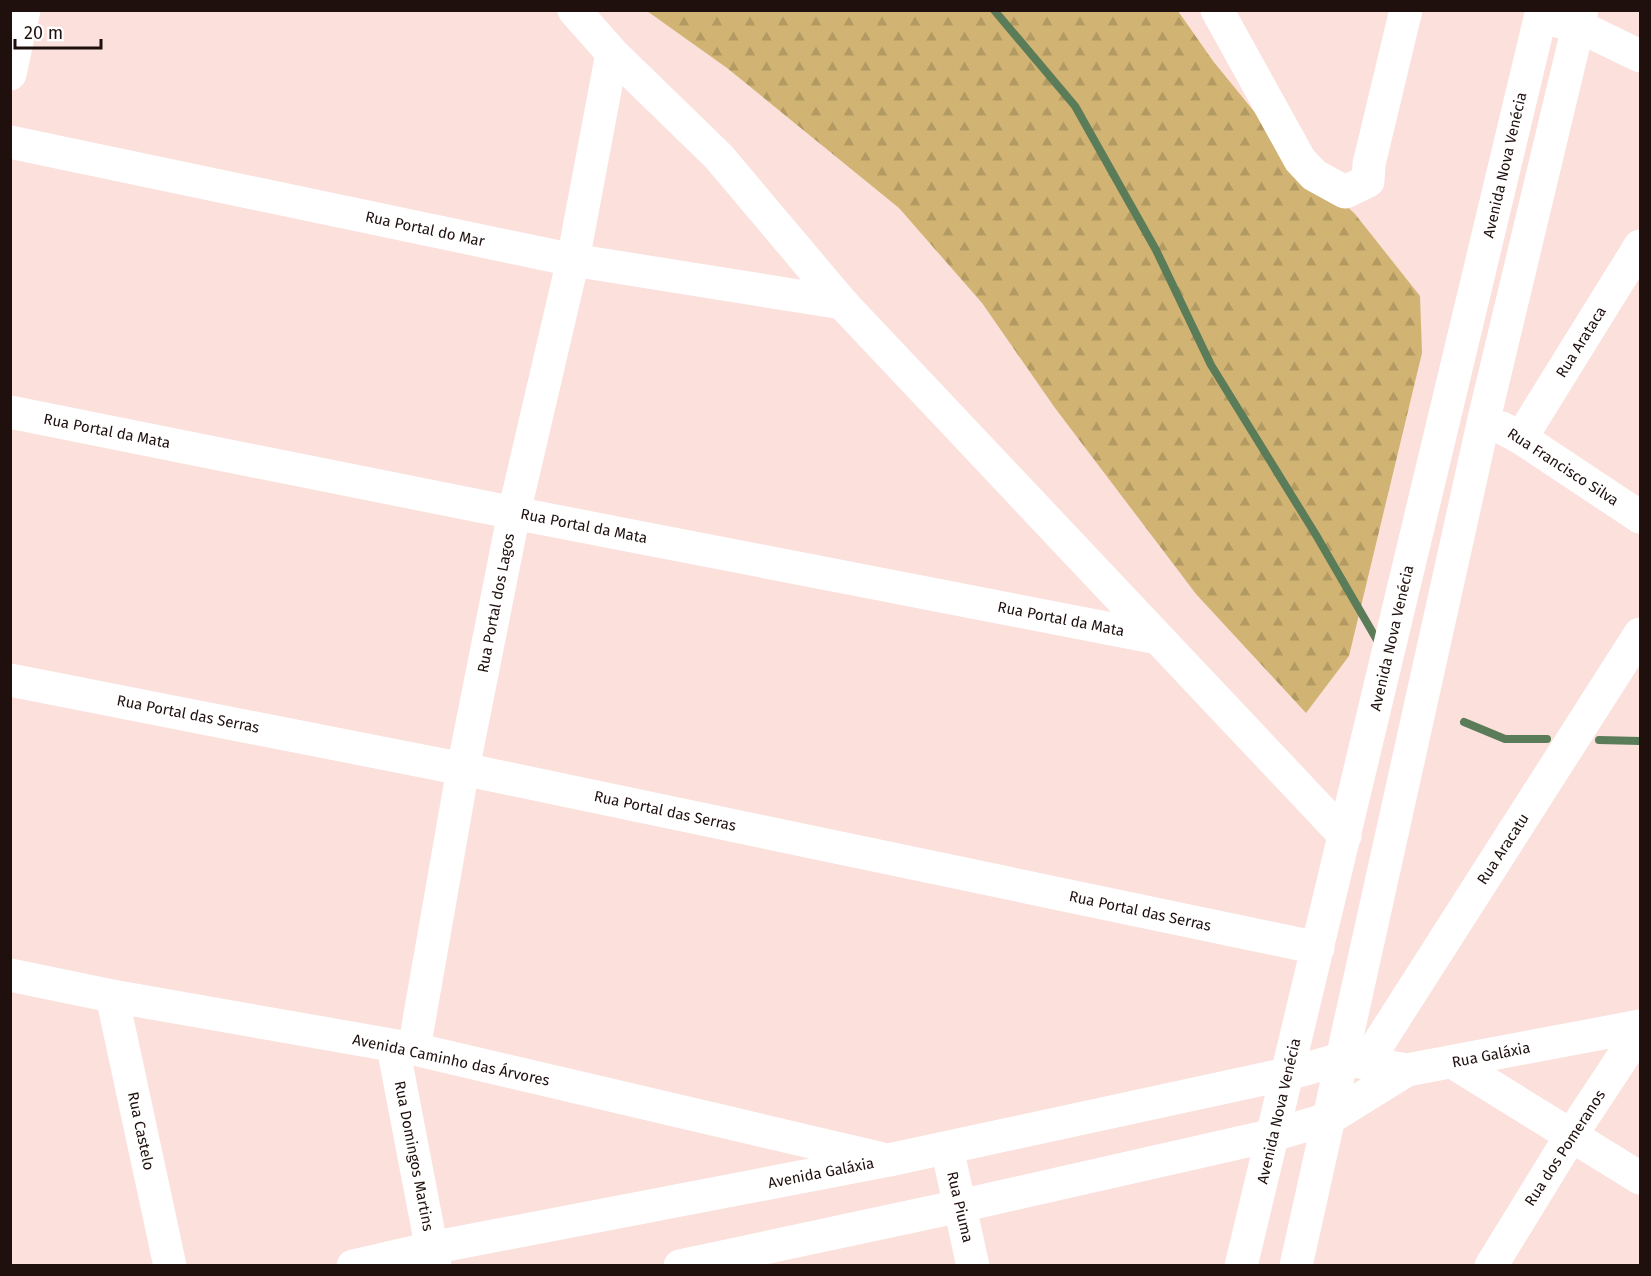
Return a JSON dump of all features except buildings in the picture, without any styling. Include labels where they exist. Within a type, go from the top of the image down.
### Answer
[{"type":"street","points":[[10,74],[24,10]]},
{"type":"street","points":[[574,10],[612,53],[719,157],[842,303],[1345,836]]},
{"type":"street","points":[[1217,10],[1300,160],[1314,175],[1345,192],[1368,182],[1369,164],[1406,10]]},
{"type":"street","points":[[1542,14],[1580,18],[1641,56]]},
{"type":"street","name":"Avenida Nova Venécia","points":[[1241,1266],[1542,14]]},
{"type":"street","points":[[1296,1266],[1328,1119],[1354,1061],[1484,418],[1580,18]]},
{"type":"street","name":"Rua Portal dos Lagos","points":[[403,1048],[464,769],[514,513],[573,260],[612,53]]},
{"type":"street","name":"Rua Portal do Mar","points":[[10,142],[573,260],[842,303]]},
{"type":"street","name":"Rua Arataca","points":[[1521,438],[1641,246]]},
{"type":"street","name":"Rua Portal da Mata","points":[[10,412],[1158,638]]},
{"type":"street","name":"Rua Francisco Silva","points":[[1484,418],[1521,438],[1641,517]]},
{"type":"street","name":"Rua Aracatu","points":[[1354,1061],[1641,634]]},
{"type":"street","name":"Rua Portal das Serras","points":[[10,680],[464,769],[1318,948]]},
{"type":"street","name":"Avenida Caminho das Árvores","points":[[10,975],[112,996],[403,1048],[889,1160]]},
{"type":"street","name":"Rua Castelo","points":[[112,996],[170,1266]]},
{"type":"street","name":"Rua Galáxia","points":[[1354,1061],[1407,1071],[1641,1026]]},
{"type":"street","name":"Rua dos Pomeranos","points":[[1491,1266],[1572,1134],[1641,1031]]},
{"type":"street","name":"Rua Domingos Martins","points":[[403,1048],[433,1257]]},
{"type":"street","name":"Avenida Galáxia","points":[[353,1266],[433,1257],[1354,1061]]},
{"type":"street","points":[[1454,1063],[1641,1178]]},
{"type":"street","points":[[695,1264],[1273,1135],[1328,1119],[1407,1071]]},
{"type":"street","name":"Rua Piuma","points":[[947,1148],[973,1266]]},
{"type":"green space","points":[[647,11],[1178,11],[1213,61],[1279,142],[1355,214],[1420,296],[1422,353],[1349,656],[1306,713],[1196,594],[1055,408],[982,303],[899,208],[727,68]]},
{"type":"waterway","points":[[994,10],[1075,106],[1156,250],[1211,365],[1316,535],[1377,640]]},
{"type":"waterway","points":[[1464,722],[1505,739],[1547,739]]},
{"type":"waterway","points":[[1599,740],[1640,741]]}]
